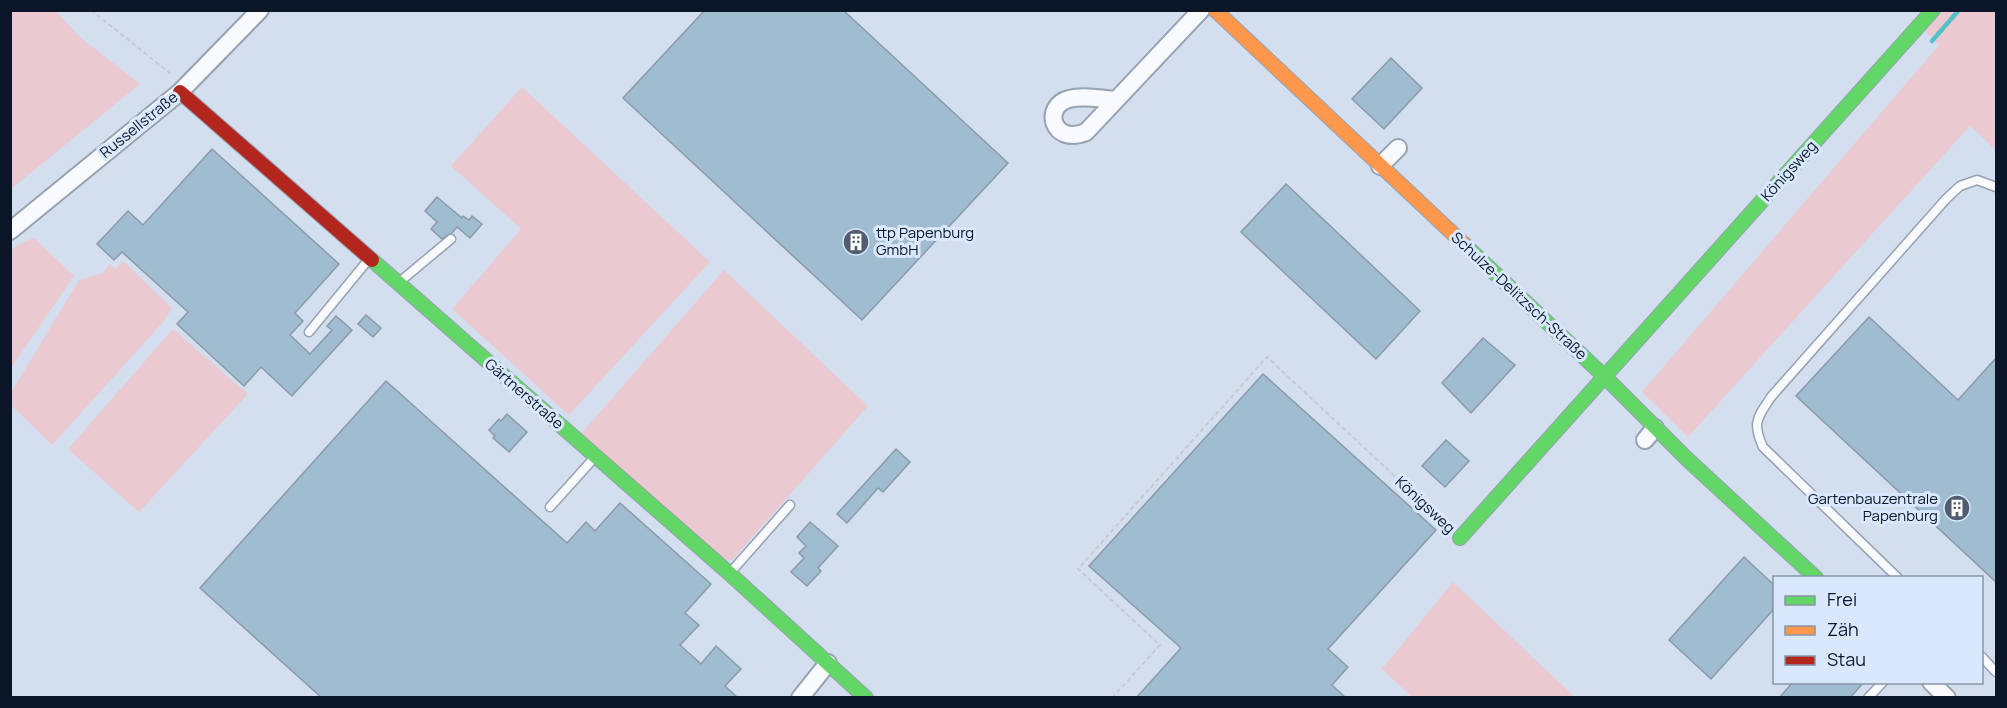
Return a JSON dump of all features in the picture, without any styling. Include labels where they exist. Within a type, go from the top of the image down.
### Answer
[{"type":"street","name":"Russellstraße","points":[[10,231],[183,89],[260,10]]},
{"type":"street","points":[[1116,100],[1201,10]]},
{"type":"street","name":"Schulze-Delitzsch-Straße","points":[[1215,10],[1605,377],[1650,434],[1814,576]]},
{"type":"street","name":"Königsweg","points":[[1460,538],[1933,10]]},
{"type":"street","name":"Gärtnerstraße","points":[[183,89],[397,284],[730,574],[866,698]]},
{"type":"street","points":[[1380,166],[1398,148]]},
{"type":"street","points":[[800,698],[828,663]]},
{"type":"street","points":[[1933,684],[1947,698]]},
{"type":"lane","points":[[1896,576],[1763,447],[1756,433],[1757,418],[1771,397],[1946,199],[1960,186],[1977,180],[1996,187]]},
{"type":"lane","points":[[397,284],[451,239]]},
{"type":"lane","points":[[309,332],[369,258]]},
{"type":"lane","points":[[550,507],[596,457]]},
{"type":"lane","points":[[730,574],[790,505]]},
{"type":"lane","points":[[1983,658],[1996,672]]},
{"type":"lane","points":[[1868,698],[1880,684]]},
{"type":"path","points":[[91,10],[183,89]]},
{"type":"path","name":"Königsweg","points":[[1112,698],[1160,645],[1078,569],[1267,357],[1460,538]]},
{"type":"shaded area","points":[[11,10],[56,11],[81,38],[140,84],[11,189]]},
{"type":"shaded area","points":[[1941,11],[1996,11],[1996,150],[1970,126],[1688,437],[1642,392],[1939,45],[1923,29]]},
{"type":"shaded area","points":[[522,87],[710,262],[569,415],[452,309],[521,229],[451,166]]},
{"type":"shaded area","points":[[34,238],[74,276],[11,368],[11,251],[19,244]]},
{"type":"shaded area","points":[[123,261],[172,308],[164,321],[52,445],[11,405],[11,393],[79,280],[103,273],[110,264],[115,269]]},
{"type":"shaded area","points":[[724,270],[868,406],[733,559],[724,561],[580,435]]},
{"type":"shaded area","points":[[173,329],[248,394],[139,512],[68,449]]},
{"type":"shaded area","points":[[1453,582],[1575,697],[1412,697],[1382,669]]},
{"type":"building","name":"ttp Papenburg GmbH","points":[[705,10],[843,10],[1008,163],[862,320],[623,98]]},
{"type":"building","points":[[1391,58],[1422,88],[1384,129],[1352,99]]},
{"type":"building","points":[[212,149],[339,264],[295,313],[303,321],[290,335],[310,354],[332,330],[327,326],[336,316],[352,330],[292,396],[261,367],[244,386],[177,324],[188,312],[122,252],[114,260],[97,244],[128,211],[143,225]]},
{"type":"building","points":[[1286,184],[1420,311],[1376,359],[1241,232]]},
{"type":"building","points":[[437,197],[462,218],[463,216],[469,220],[472,216],[482,224],[470,238],[457,227],[442,239],[431,229],[437,222],[425,211]]},
{"type":"building","points":[[366,315],[381,328],[373,337],[358,324]]},
{"type":"building","name":"Gartenbauzentrale Papenburg","points":[[1869,317],[1958,400],[1996,358],[1996,582],[1796,396]]},
{"type":"building","points":[[1483,338],[1515,365],[1471,413],[1442,383]]},
{"type":"building","points":[[1263,374],[1436,530],[1328,649],[1348,667],[1332,685],[1346,698],[1136,698],[1181,648],[1089,566]]},
{"type":"building","points":[[386,381],[567,543],[586,522],[595,531],[620,503],[711,584],[685,613],[699,625],[680,645],[701,664],[716,646],[741,669],[725,686],[738,698],[322,698],[200,588]]},
{"type":"building","points":[[507,414],[527,432],[509,452],[493,438],[495,436],[489,430]]},
{"type":"building","points":[[1446,440],[1469,461],[1445,487],[1422,466]]},
{"type":"building","points":[[896,449],[910,462],[883,492],[878,488],[847,523],[837,514]]},
{"type":"building","points":[[810,522],[838,546],[818,568],[821,571],[807,586],[791,572],[804,558],[799,553],[806,546],[797,537]]},
{"type":"building","points":[[1744,557],[1773,584],[1773,610],[1711,679],[1669,640]]},
{"type":"building","points":[[1791,684],[1862,684],[1850,698],[1779,698]]},
{"type":"waterway","points":[[1932,41],[1959,10]]},
{"type":"traffic: fast","points":[[1460,538],[1933,10]]},
{"type":"traffic: fast","points":[[1465,245],[1605,377],[1687,459],[1814,576]]},
{"type":"traffic: fast","points":[[372,260],[730,574],[866,698]]},
{"type":"traffic: slow","points":[[1215,10],[1465,245]]},
{"type":"traffic: jam","points":[[180,92],[372,260]]},
{"type":"place","name":"ttp Papenburg GmbH","points":[[856,242]]},
{"type":"place","name":"Gartenbauzentrale Papenburg","points":[[1957,508]]}]
